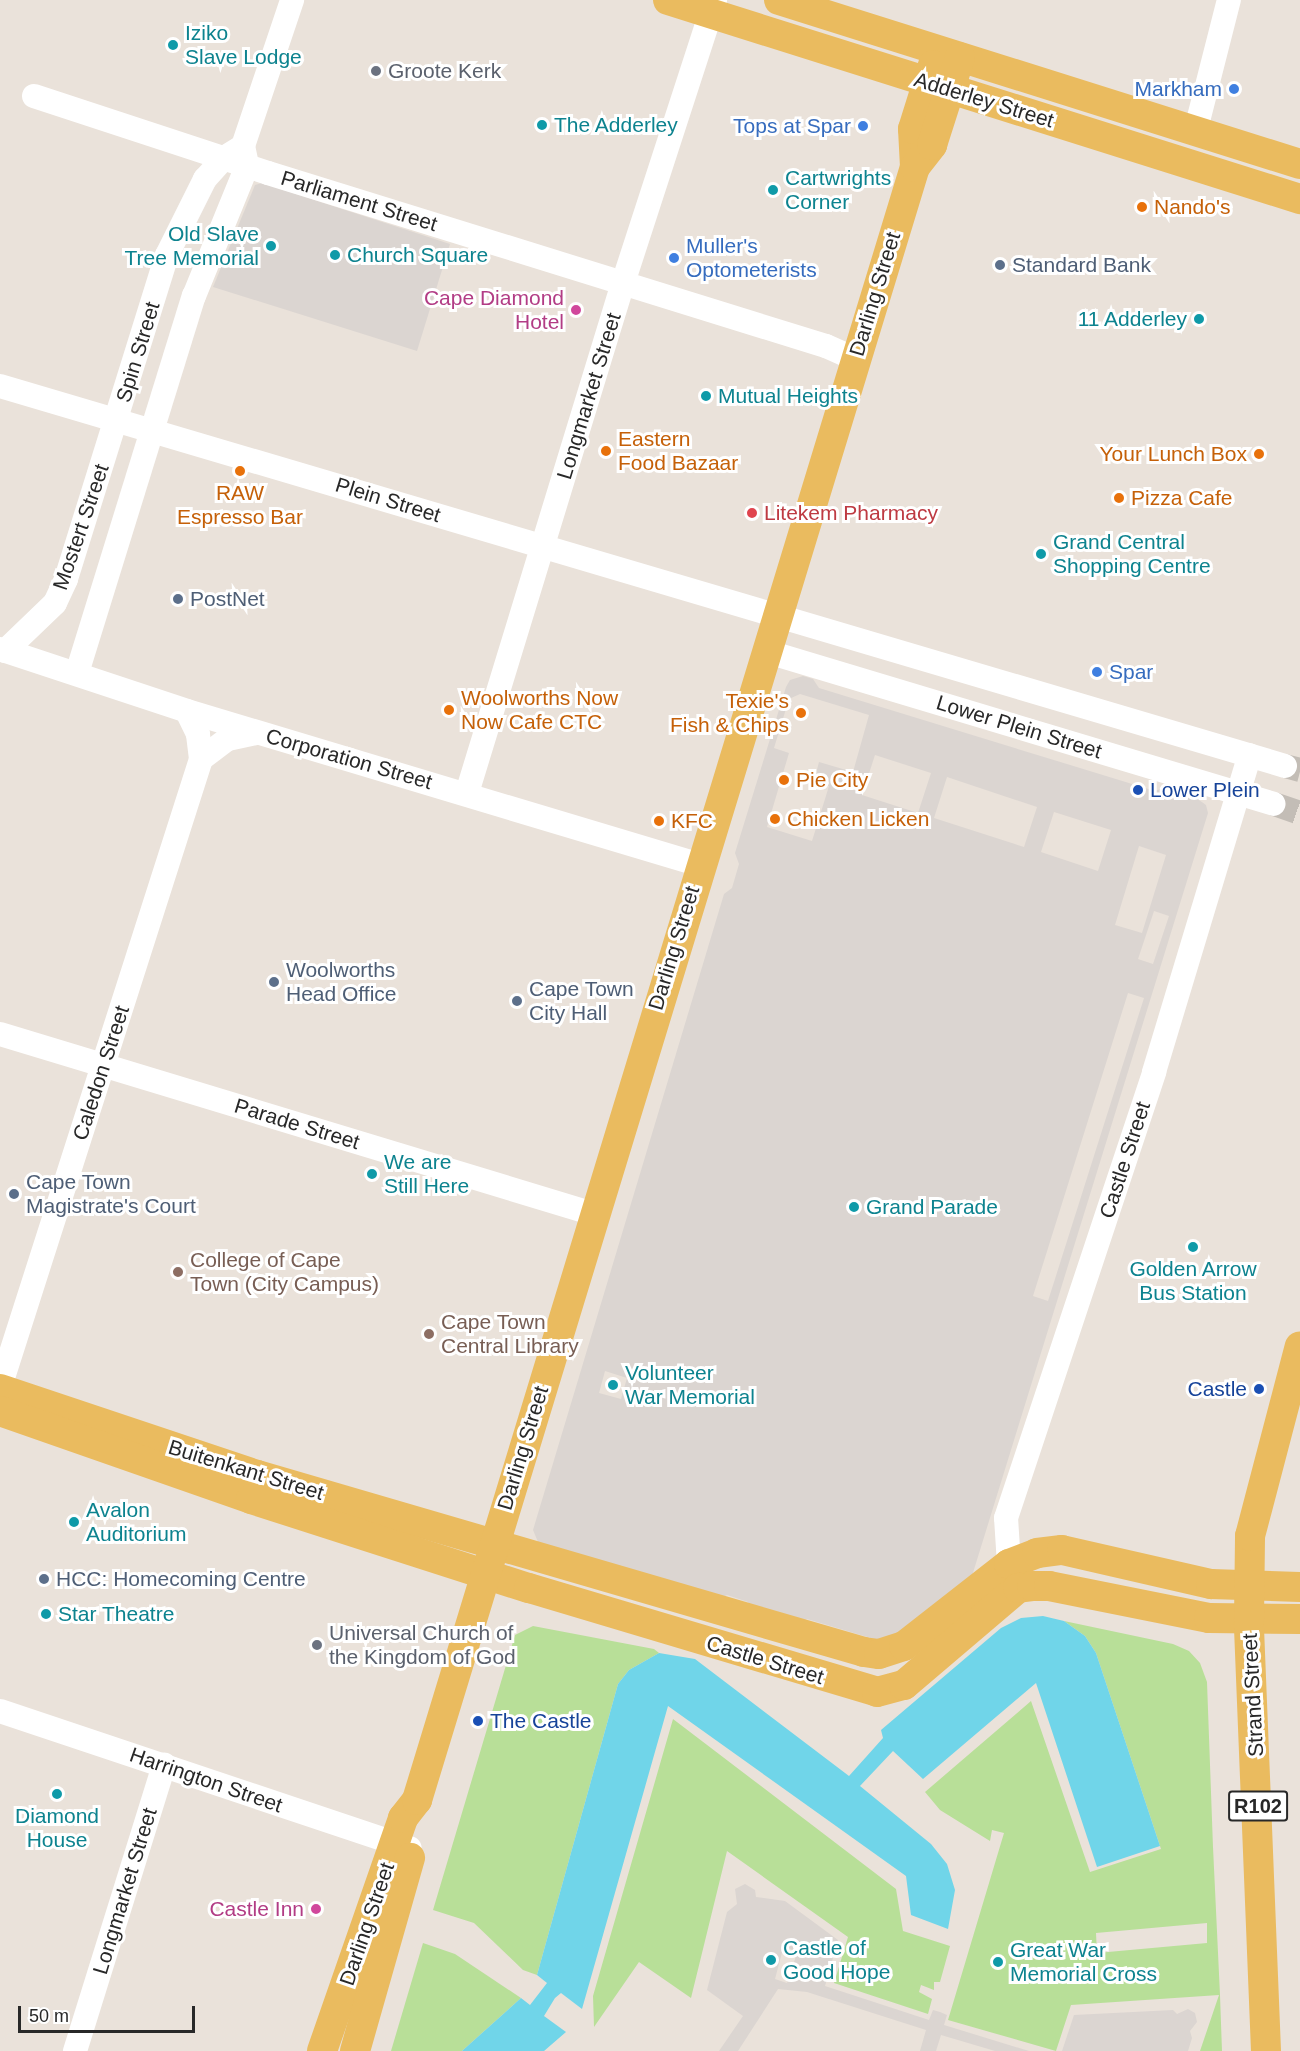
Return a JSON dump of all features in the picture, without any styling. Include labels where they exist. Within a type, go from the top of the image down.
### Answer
[{"type":"main road","name":"Adderley Street","points":[[668,0],[713,6],[939,87],[1159,152],[1300,199]]},
{"type":"main road","name":"Adderley Street","points":[[779,0],[1196,129],[1300,164]]},
{"type":"main road","name":"Darling Street","points":[[355,2051],[403,1846],[403,1818],[417,1800],[699,865],[915,167],[913,129],[939,87],[949,54]]},
{"type":"main road","name":"Strand Street","points":[[1266,2051],[1249,1620],[1250,1536],[1300,1346]]},
{"type":"main road","name":"Buitenkant Street","points":[[0,1388],[256,1476],[494,1544]]},
{"type":"main road","name":"Buitenkant Street","points":[[0,1411],[250,1499],[485,1573]]},
{"type":"main road","name":"Castle Street","points":[[494,1544],[879,1654],[904,1646],[1014,1576]]},
{"type":"main road","name":"Castle Street","points":[[485,1573],[877,1692],[904,1684],[917,1675],[1037,1553],[1062,1550],[1211,1584],[1300,1587]]},
{"type":"main road","points":[[1014,1576],[1049,1586],[1209,1618],[1300,1619]]},
{"type":"main road","name":"Darling Street","points":[[322,2051],[403,1846]]},
{"type":"street","points":[[238,157],[292,0]]},
{"type":"street","points":[[1196,129],[1229,0]]},
{"type":"street","name":"Longmarket Street","points":[[467,793],[623,283],[713,6]]},
{"type":"street","name":"Parliament Street","points":[[34,96],[238,157],[623,283],[826,346],[855,359]]},
{"type":"street","name":"Spin Street","points":[[117,420],[167,255],[185,213],[205,179],[238,157]]},
{"type":"street","name":"Spin Street","points":[[153,430],[238,157]]},
{"type":"street","name":"Plein Street","points":[[0,386],[776,615]]},
{"type":"street","name":"Mostert Street","points":[[3,650],[49,609],[66,579],[117,420]]},
{"type":"street","name":"Mostert Street","points":[[77,673],[153,430]]},
{"type":"street","name":"Lower Plein Street","points":[[776,615],[1285,766]]},
{"type":"street","name":"Corporation Street","points":[[3,650],[187,711],[467,793],[699,865]]},
{"type":"street","name":"Lower Plein Street","points":[[765,651],[1274,804]]},
{"type":"street","name":"Caledon Street","points":[[0,1388],[201,759],[198,734],[187,711]]},
{"type":"street","points":[[201,759],[228,739],[262,733]]},
{"type":"street","name":"Castle Street","points":[[1014,1576],[1006,1518],[1154,1072],[1250,755]]},
{"type":"street","name":"Parade Street","points":[[0,1034],[594,1214]]},
{"type":"street","name":"Harrington Street","points":[[0,1711],[403,1846]]},
{"type":"street","name":"Longmarket Street","points":[[75,2051],[164,1765]]},
{"type":"green space","points":[[1064,1621],[1173,1644],[1189,1651],[1200,1663],[1207,1682],[1222,2051],[1200,2051],[1219,1995],[1071,2005],[1056,2051],[948,2020],[1004,1833],[992,1830],[990,1841],[940,1810],[925,1792],[1031,1701],[1090,1872],[1161,1849],[1096,1653],[1085,1636]],"holes":[[[1207,1923],[1207,1943],[1097,1953],[1096,1933]]]},
{"type":"green space","points":[[533,1626],[654,1649],[659,1653],[629,1670],[618,1684],[537,1975],[523,1970],[474,1923],[433,1910],[515,1635]]},
{"type":"green space","points":[[673,1719],[896,1889],[903,1931],[950,1946],[940,1982],[934,1982],[934,1990],[921,1985],[919,1992],[932,1999],[928,2014],[834,1983],[848,1937],[727,1851],[691,1998],[639,1962],[594,2027],[593,1996]]},
{"type":"green space","points":[[423,1943],[455,1954],[521,1998],[462,2051],[391,2051]]},
{"type":"shaded area","name":"Church Square","points":[[262,183],[450,244],[417,351],[213,287],[255,185]]},
{"type":"shaded area","points":[[803,676],[813,679],[819,688],[1155,791],[1166,787],[1192,795],[1206,805],[1208,813],[972,1576],[894,1645],[807,1619],[796,1625],[753,1612],[748,1602],[727,1595],[717,1600],[538,1542],[533,1530],[724,894],[732,888],[739,864],[735,853],[790,680]],"holes":[[[800,694],[869,715],[853,772],[819,762],[814,781],[829,786],[812,841],[767,827],[789,753],[774,748],[789,699]],[[875,755],[931,773],[918,813],[862,795]],[[947,777],[1037,807],[1024,847],[934,818]],[[1054,812],[1111,830],[1098,871],[1041,852]],[[1139,846],[1166,855],[1142,933],[1115,925]],[[1154,911],[1169,916],[1153,964],[1138,959]],[[1128,993],[1144,998],[1048,1301],[1033,1296]],[[605,1371],[627,1378],[621,1399],[599,1393]]]},
{"type":"shaded area","points":[[745,1884],[755,1890],[756,1897],[785,1901],[838,1940],[825,1986],[929,2020],[933,2010],[940,2012],[947,2015],[944,2025],[1029,2051],[995,2051],[941,2035],[936,2051],[920,2051],[926,2030],[807,1992],[778,1989],[738,2051],[719,2051],[743,2016],[707,1990],[727,1912],[737,1904],[735,1889]],"holes":[[[784,1945],[797,1953],[787,1983],[775,1979]]]},
{"type":"shaded area","points":[[1188,2009],[1195,2013],[1197,2022],[1190,2031],[1192,2038],[1188,2051],[1062,2051],[1074,2015],[1173,2010],[1177,2014]]},
{"type":"water","points":[[1043,1616],[1064,1621],[1085,1636],[1096,1653],[1160,1846],[1097,1867],[1036,1683],[923,1779],[893,1751],[860,1786],[931,1844],[947,1864],[955,1890],[948,1929],[911,1915],[906,1876],[668,1706],[582,2009],[561,1993],[555,1998],[544,2016],[566,2032],[544,2051],[462,2051],[521,1998],[530,2005],[547,1983],[537,1975],[618,1684],[629,1670],[659,1653],[695,1659],[849,1776],[883,1738],[881,1730],[1001,1628],[1021,1618]]},
{"type":"tunnel","points":[[1285,766],[1300,770]]},
{"type":"tunnel","points":[[1274,804],[1300,813]]},
{"type":"place","name":"Iziko Slave Lodge","points":[[173,45]]},
{"type":"place","name":"Groote Kerk","points":[[376,71]]},
{"type":"place","name":"Markham","points":[[1234,89]]},
{"type":"place","name":"The Adderley","points":[[542,125]]},
{"type":"place","name":"Tops at Spar","points":[[863,126]]},
{"type":"place","name":"Cartwrights Corner","points":[[773,190]]},
{"type":"place","name":"Nando's","points":[[1142,207]]},
{"type":"place","name":"Old Slave Tree Memorial","points":[[271,246]]},
{"type":"place","name":"Church Square","points":[[335,255]]},
{"type":"place","name":"Muller's Optometerists","points":[[674,258]]},
{"type":"place","name":"Standard Bank","points":[[1000,265]]},
{"type":"place","name":"Cape Diamond Hotel","points":[[576,310]]},
{"type":"place","name":"11 Adderley","points":[[1199,319]]},
{"type":"place","name":"Mutual Heights","points":[[706,396]]},
{"type":"place","name":"Eastern Food Bazaar","points":[[606,451]]},
{"type":"place","name":"Your Lunch Box","points":[[1259,454]]},
{"type":"place","name":"RAW Espresso Bar","points":[[240,471]]},
{"type":"place","name":"Pizza Cafe","points":[[1119,498]]},
{"type":"place","name":"Litekem Pharmacy","points":[[752,513]]},
{"type":"place","name":"Grand Central Shopping Centre","points":[[1041,554]]},
{"type":"place","name":"PostNet","points":[[178,599]]},
{"type":"place","name":"Spar","points":[[1097,672]]},
{"type":"place","name":"Woolworths Now Now Cafe CTC","points":[[449,710]]},
{"type":"place","name":"Texie's Fish & Chips","points":[[801,713]]},
{"type":"place","name":"Pie City","points":[[784,780]]},
{"type":"place","name":"Lower Plein","points":[[1138,790]]},
{"type":"place","name":"Chicken Licken","points":[[775,819]]},
{"type":"place","name":"KFC","points":[[659,821]]},
{"type":"place","name":"Woolworths Head Office","points":[[274,982]]},
{"type":"place","name":"Cape Town City Hall","points":[[517,1001]]},
{"type":"place","name":"We are Still Here","points":[[372,1174]]},
{"type":"place","name":"Cape Town Magistrate's Court","points":[[14,1194]]},
{"type":"place","name":"Grand Parade","points":[[854,1207]]},
{"type":"place","name":"Golden Arrow Bus Station","points":[[1193,1247]]},
{"type":"place","name":"College of Cape Town (City Campus)","points":[[178,1272]]},
{"type":"place","name":"Cape Town Central Library","points":[[429,1334]]},
{"type":"place","name":"Volunteer War Memorial","points":[[613,1385]]},
{"type":"place","name":"Castle","points":[[1259,1389]]},
{"type":"place","name":"Avalon Auditorium","points":[[74,1522]]},
{"type":"place","name":"HCC: Homecoming Centre","points":[[44,1579]]},
{"type":"place","name":"Star Theatre","points":[[46,1614]]},
{"type":"place","name":"Universal Church of the Kingdom of God","points":[[317,1645]]},
{"type":"place","name":"The Castle","points":[[478,1721]]},
{"type":"place","name":"Diamond House","points":[[57,1794]]},
{"type":"place","name":"Castle Inn","points":[[316,1909]]},
{"type":"place","name":"Castle of Good Hope","points":[[771,1960]]},
{"type":"place","name":"Great War Memorial Cross","points":[[998,1962]]}]
